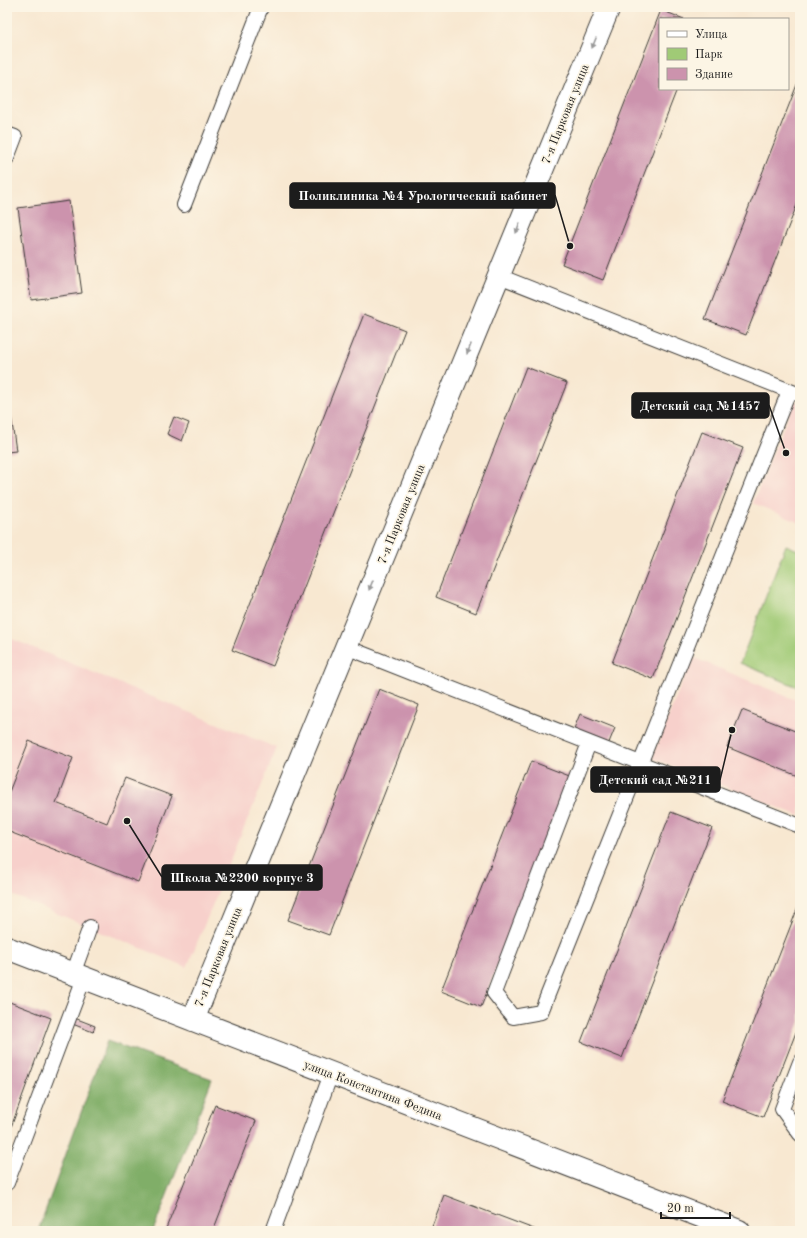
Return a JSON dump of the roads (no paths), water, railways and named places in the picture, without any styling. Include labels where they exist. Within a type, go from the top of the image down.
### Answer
[{"type":"street","name":"7-я Парковая улица","points":[[193,1020],[609,7]]},
{"type":"street","name":"улица Константина Федина","points":[[7,948],[739,1231]]},
{"type":"lane","points":[[184,205],[261,7]]},
{"type":"lane","points":[[7,134],[16,137],[7,158]]},
{"type":"lane","points":[[499,276],[795,393],[640,763],[541,1012],[512,1018],[494,993],[589,743]]},
{"type":"lane","points":[[346,647],[800,826]]},
{"type":"lane","points":[[7,1183],[78,976],[90,927]]},
{"type":"lane","points":[[800,1062],[782,1109],[800,1134]]},
{"type":"lane","points":[[273,1231],[331,1074]]},
{"type":"place","name":"Поликлиника №4 Урологический кабинет","points":[[570,246]]},
{"type":"place","name":"Детский сад №1457","points":[[786,453]]},
{"type":"place","name":"Детский сад №211","points":[[732,730]]},
{"type":"place","name":"Школа №2200 корпус 3","points":[[127,821]]}]
